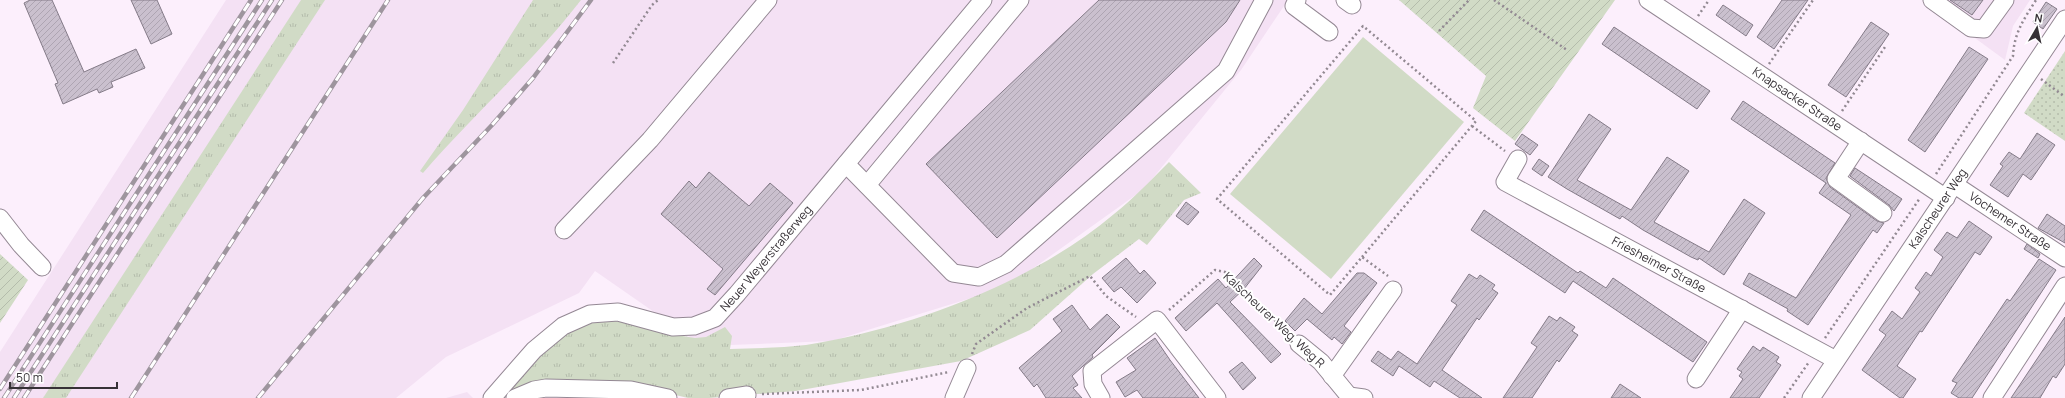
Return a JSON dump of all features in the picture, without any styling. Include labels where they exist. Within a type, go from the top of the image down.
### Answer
[{"type":"street","points":[[564,230],[650,140],[768,0]]},
{"type":"street","name":"Neuer Weyerstraßerweg","points":[[492,398],[534,350],[563,326],[590,314],[618,312],[673,327],[694,326],[715,318],[737,294],[983,0]]},
{"type":"street","points":[[867,185],[1020,0]]},
{"type":"street","points":[[846,164],[953,273],[979,277],[1006,264],[1226,71],[1264,0]]},
{"type":"street","points":[[1297,0],[1294,6],[1329,32]]},
{"type":"street","name":"Knapsacker Straße","points":[[1648,0],[1929,186],[1950,191]]},
{"type":"street","points":[[1932,0],[1971,28],[1984,29],[2005,0]]},
{"type":"street","name":"Kalscheurer Weg","points":[[1811,398],[2065,20]]},
{"type":"street","points":[[1861,141],[1836,179],[1883,213]]},
{"type":"street","name":"Friesheimer Straße","points":[[1518,159],[1505,182],[1836,360]]},
{"type":"street","name":"Vochemer Straße","points":[[1950,191],[2065,258]]},
{"type":"street","points":[[0,218],[21,245],[42,267]]},
{"type":"street","points":[[1992,398],[2065,286]]},
{"type":"street","points":[[1332,376],[1393,290]]},
{"type":"street","points":[[1696,379],[1742,309]]},
{"type":"street","points":[[1101,398],[1093,384],[1092,371],[1152,324],[1217,398]]},
{"type":"street","name":"Kalscheurer Weg, Weg R","points":[[1300,344],[1321,362],[1332,376],[1357,398]]},
{"type":"street","points":[[954,398],[967,368]]},
{"type":"street","points":[[515,398],[536,394],[546,388],[631,390],[668,398]]},
{"type":"street","points":[[728,398],[747,395]]},
{"type":"path","points":[[613,63],[652,5],[658,0]]},
{"type":"path","points":[[1439,31],[1469,0]]},
{"type":"path","points":[[1494,0],[1567,50]]},
{"type":"path","points":[[1762,75],[1813,0]]},
{"type":"path","points":[[1784,398],[1929,186],[2013,56],[2017,30],[2036,0]]},
{"type":"path","points":[[1363,26],[1476,121],[1362,257],[1330,295],[1217,199],[1363,26]]},
{"type":"path","points":[[1834,123],[1885,47]]},
{"type":"path","points":[[2032,69],[2044,82],[2065,97]]},
{"type":"path","points":[[1472,126],[1509,155],[1518,159]]},
{"type":"path","points":[[1362,257],[1392,279],[1393,290]]},
{"type":"path","name":"Kalscheurer Weg, Weg R","points":[[1152,324],[1215,270],[1220,270],[1225,272],[1300,344]]},
{"type":"path","points":[[747,395],[861,390],[967,368],[976,344],[1027,308],[1090,276],[1106,296],[1152,324]]},
{"type":"shaded area","points":[[226,0],[1288,0],[1241,70],[1144,189],[1007,287],[832,341],[703,346],[595,271],[579,293],[446,357],[396,398],[0,398],[0,352]]},
{"type":"shaded area","points":[[1923,0],[2030,0],[2013,26],[2005,60]]},
{"type":"shaded area","points":[[467,392],[473,398],[446,398]]},
{"type":"green space","points":[[301,0],[325,0],[66,398],[43,398]]},
{"type":"green space","points":[[533,0],[581,0],[543,45],[423,173],[420,171],[463,110]]},
{"type":"green space","points":[[1399,0],[1615,0],[1515,141],[1473,108],[1486,76]]},
{"type":"green space","points":[[1363,37],[1464,122],[1331,279],[1230,194]]},
{"type":"green space","points":[[2065,51],[2065,141],[2024,113]]},
{"type":"green space","points":[[1169,162],[1201,193],[1184,200],[1147,245],[1139,239],[1093,274],[1030,330],[961,361],[796,391],[710,398],[688,398],[663,392],[498,398],[533,365],[557,338],[585,322],[610,320],[635,324],[659,332],[695,338],[706,337],[725,327],[732,336],[730,349],[806,345],[887,327],[928,314],[969,299],[1008,281],[1046,261],[1082,239],[1114,214]]},
{"type":"green space","points":[[0,254],[28,280],[0,323]]},
{"type":"building","points":[[30,0],[52,0],[84,72],[136,49],[145,68],[111,82],[113,87],[99,93],[97,89],[63,104],[55,84],[58,83],[24,3]]},
{"type":"building","points":[[131,0],[157,0],[172,34],[151,44]]},
{"type":"building","points":[[1099,0],[1240,0],[1226,22],[997,238],[926,164]]},
{"type":"building","points":[[1782,0],[1808,0],[1774,49],[1757,37]]},
{"type":"building","points":[[1950,0],[1983,0],[1972,15]]},
{"type":"building","points":[[2046,2],[2057,9],[2043,29],[2033,22]]},
{"type":"building","points":[[1723,5],[1753,25],[1746,36],[1716,15]]},
{"type":"building","points":[[1871,22],[1889,34],[1846,97],[1828,85]]},
{"type":"building","points":[[1614,27],[1710,91],[1697,109],[1602,44]]},
{"type":"building","points":[[1969,47],[1988,59],[1925,152],[1908,140]]},
{"type":"building","points":[[1743,101],[1835,163],[1826,178],[1830,187],[1877,221],[1884,223],[1877,233],[1873,230],[1808,325],[1787,311],[1788,309],[1743,284],[1749,273],[1796,298],[1851,215],[1819,193],[1826,183],[1731,119]]},
{"type":"building","points":[[1589,114],[1611,129],[1577,180],[1631,210],[1667,157],[1689,171],[1654,222],[1709,252],[1744,199],[1765,213],[1724,275],[1699,258],[1698,260],[1691,257],[1643,230],[1622,216],[1620,219],[1548,177]]},
{"type":"building","points":[[2037,133],[2055,145],[2031,180],[2023,174],[2008,197],[1990,185],[2003,166],[2000,164],[2009,152],[2020,159]]},
{"type":"building","points":[[1522,134],[1538,145],[1530,155],[1515,144]]},
{"type":"building","points":[[1539,159],[1549,166],[1542,176],[1532,169]]},
{"type":"building","points":[[1855,168],[1902,199],[1894,211],[1889,205],[1850,176]]},
{"type":"building","points":[[709,172],[749,206],[770,183],[793,203],[715,295],[707,289],[723,269],[661,214],[689,181],[696,188]]},
{"type":"building","points":[[1186,202],[1199,212],[1188,225],[1176,216]]},
{"type":"building","points":[[1484,210],[1578,273],[1580,271],[1606,288],[1613,278],[1707,342],[1693,362],[1573,281],[1565,293],[1471,230]]},
{"type":"building","points":[[2047,214],[2065,226],[2065,243],[2038,228]]},
{"type":"building","points":[[1969,221],[1992,237],[1980,255],[1975,252],[1922,332],[1920,331],[1897,366],[1916,379],[1903,398],[1900,398],[1862,370],[1886,335],[1879,330],[1892,311],[1902,319],[1920,292],[1915,288],[1926,272],[1931,276],[1943,257],[1934,250],[1947,232],[1957,238]]},
{"type":"building","points":[[2027,244],[2040,254],[2038,258],[2024,249]]},
{"type":"building","points":[[1126,258],[1140,274],[1144,270],[1156,283],[1137,303],[1121,287],[1114,292],[1102,278]]},
{"type":"building","points":[[1254,258],[1262,266],[1244,289],[1230,302],[1281,354],[1271,363],[1217,303],[1186,331],[1175,318],[1218,279],[1226,288]]},
{"type":"building","points":[[2039,259],[2056,270],[1972,398],[1959,398],[1951,393],[1957,383],[1952,381],[2007,299],[2010,301]]},
{"type":"building","points":[[1357,273],[1364,273],[1377,283],[1344,326],[1351,332],[1342,344],[1334,337],[1332,340],[1307,319],[1295,331],[1285,321],[1304,298],[1322,314]]},
{"type":"building","points":[[1469,274],[1477,279],[1480,275],[1495,285],[1492,289],[1498,293],[1479,320],[1477,318],[1442,370],[1482,398],[1460,398],[1434,381],[1430,387],[1399,366],[1393,376],[1371,361],[1378,351],[1391,360],[1398,351],[1417,364],[1457,305],[1451,301]]},
{"type":"building","points":[[1072,305],[1090,330],[1107,314],[1120,327],[1092,355],[1093,357],[1072,376],[1078,385],[1073,388],[1082,398],[1046,398],[1037,384],[1034,387],[1019,368],[1062,331],[1053,319]]},
{"type":"building","points":[[1549,316],[1557,321],[1560,317],[1575,327],[1572,331],[1578,335],[1559,362],[1557,360],[1532,398],[1503,398],[1537,347],[1531,343]]},
{"type":"building","points":[[2065,317],[2065,364],[2056,378],[2053,376],[2040,398],[2011,398]]},
{"type":"building","points":[[1155,338],[1199,398],[1143,398],[1137,390],[1125,397],[1116,382],[1136,370],[1127,358]]},
{"type":"building","points":[[1753,346],[1760,351],[1763,347],[1779,357],[1776,362],[1781,365],[1759,398],[1730,398],[1743,379],[1739,376],[1742,372],[1737,369]]},
{"type":"building","points":[[1242,362],[1256,378],[1243,390],[1229,372]]},
{"type":"building","points":[[1620,384],[1641,398],[1611,398]]},
{"type":"railway","points":[[0,389],[251,0]]},
{"type":"railway","points":[[4,398],[262,0]]},
{"type":"railway","points":[[14,398],[272,0]]},
{"type":"railway","points":[[24,398],[282,0]]},
{"type":"railway","points":[[131,398],[388,0]]},
{"type":"railway","points":[[258,398],[423,198],[492,125],[533,78],[591,0]]}]
